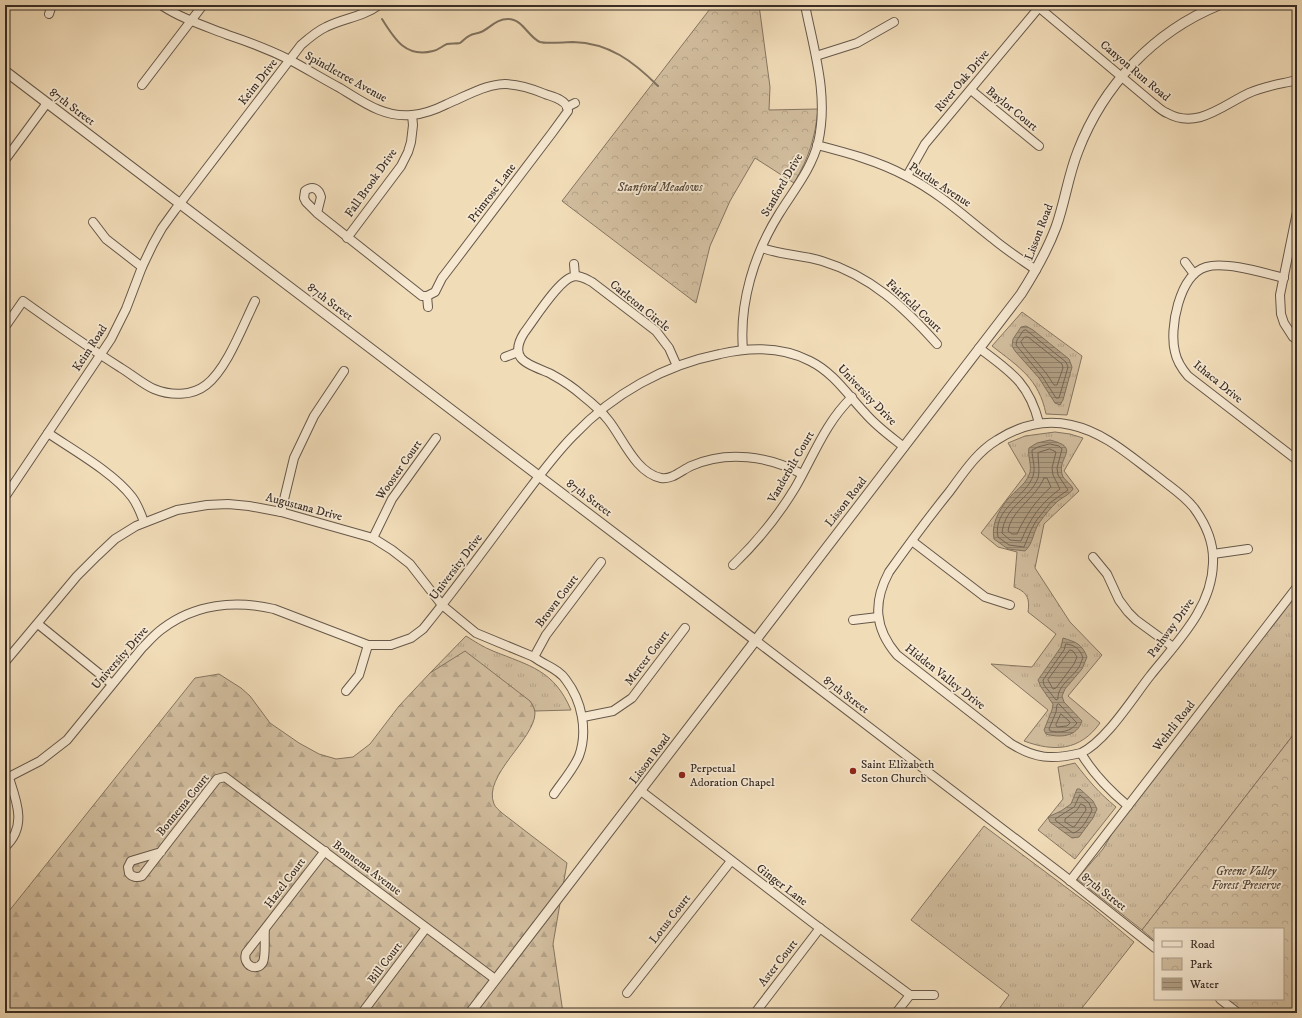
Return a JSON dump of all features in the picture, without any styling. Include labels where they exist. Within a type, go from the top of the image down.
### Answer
[{"type":"street","points":[[49,14],[52,5]]},
{"type":"street","name":"Spindletree Avenue","points":[[161,5],[190,21],[253,44],[290,60],[326,80],[362,103],[378,110],[396,115],[412,115],[435,109],[484,88],[501,84],[511,84],[531,88],[571,105]]},
{"type":"street","points":[[142,84],[203,5]]},
{"type":"street","name":"Keim Drive","points":[[180,204],[301,45],[327,26],[365,14],[378,5]]},
{"type":"street","name":"Stanford Drive","points":[[743,350],[742,325],[745,303],[755,262],[773,224],[804,176],[817,144],[820,132],[822,100],[816,56],[805,5]]},
{"type":"street","name":"Lisson Road","points":[[470,1013],[1021,294],[1036,270],[1050,242],[1073,167],[1086,132],[1092,119],[1109,93],[1142,54],[1168,32],[1197,15],[1219,5]]},
{"type":"street","name":"Canyon Run Road","points":[[1039,6],[1122,77],[1167,113],[1176,117],[1196,119],[1207,115],[1250,92],[1297,80]]},
{"type":"street","name":"River Oak Drive","points":[[907,176],[925,144],[1039,6]]},
{"type":"street","points":[[816,56],[857,43],[894,22]]},
{"type":"street","name":"87th Street","points":[[5,71],[540,476],[1070,881],[1154,947]]},
{"type":"street","name":"Baylor Court","points":[[970,90],[1039,146]]},
{"type":"street","points":[[6,156],[47,103]]},
{"type":"street","name":"Primrose Lane","points":[[427,296],[435,292],[446,273],[568,112],[571,105]]},
{"type":"street","name":"Fall Brook Drive","points":[[347,238],[400,166],[408,152],[413,125],[412,115]]},
{"type":"street","name":"Purdue Avenue","points":[[817,144],[857,156],[907,176],[945,200],[993,239],[1036,270]]},
{"type":"street","name":"Keim Road","points":[[5,497],[101,355],[120,324],[142,267],[162,228],[180,204]]},
{"type":"street","points":[[1297,212],[1280,295],[1281,314],[1284,323],[1293,337],[1297,340]]},
{"type":"street","points":[[317,213],[347,238],[403,280],[417,294],[427,296],[428,307]]},
{"type":"street","points":[[93,222],[106,239],[142,267]]},
{"type":"street","name":"Fairfield Court","points":[[762,248],[820,260],[833,264],[863,279],[888,296],[922,327],[937,344]]},
{"type":"street","points":[[1185,262],[1194,274],[1206,267],[1220,265],[1284,278]]},
{"type":"street","points":[[574,264],[575,276],[564,281],[524,333],[518,344],[518,352],[522,359],[567,383],[589,400],[616,431],[638,464],[651,474],[660,478],[668,478],[699,463],[727,457],[743,457],[769,461],[802,474]]},
{"type":"street","name":"Ithaca Drive","points":[[1194,274],[1186,283],[1182,293],[1173,331],[1175,354],[1180,366],[1188,376],[1297,460]]},
{"type":"street","name":"Carleton Circle","points":[[575,276],[587,279],[656,331],[669,348],[677,366]]},
{"type":"street","points":[[5,327],[23,301],[101,355],[154,389],[172,394],[191,393],[206,386],[219,372],[230,353],[255,301]]},
{"type":"street","points":[[979,348],[1019,380],[1030,397],[1039,423]]},
{"type":"street","name":"University Drive","points":[[7,778],[40,761],[61,745],[75,731],[142,648],[163,628],[196,611],[227,604],[274,609],[368,645],[391,645],[411,638],[423,629],[573,435],[600,411],[634,386],[677,366],[709,356],[755,349],[774,349],[801,356],[828,372],[841,384],[873,421],[904,447]]},
{"type":"street","points":[[505,357],[518,352]]},
{"type":"street","points":[[281,512],[294,458],[314,416],[344,371]]},
{"type":"street","name":"Vanderbilt Court","points":[[733,564],[757,541],[783,507],[827,427],[839,410],[852,397]]},
{"type":"street","name":"Hidden Valley Drive","points":[[1039,423],[999,438],[986,448],[966,470],[889,572],[879,596],[878,617],[880,627],[888,643],[897,655],[1010,743],[1025,752],[1044,757],[1058,758],[1081,753]]},
{"type":"street","name":"Pathway Drive","points":[[1039,423],[1070,425],[1093,432],[1119,448],[1178,492],[1192,506],[1205,527],[1209,536],[1213,554],[1213,574],[1209,592],[1196,617],[1106,733],[1088,750],[1081,753]]},
{"type":"street","points":[[48,433],[99,468],[124,488],[133,498],[140,510],[144,522]]},
{"type":"street","name":"Wooster Court","points":[[373,538],[392,499],[436,438]]},
{"type":"street","name":"Augustana Drive","points":[[5,662],[77,576],[96,556],[115,539],[136,526],[177,510],[207,505],[228,504],[281,512],[373,538],[410,564],[442,605],[476,633],[534,657],[554,669],[566,679],[576,697],[582,717],[583,732],[579,756],[565,780],[554,794]]},
{"type":"street","points":[[912,541],[985,597],[1010,605]]},
{"type":"street","points":[[1213,554],[1248,549]]},
{"type":"street","points":[[1093,557],[1107,574],[1119,600],[1128,612],[1136,620],[1172,647]]},
{"type":"street","name":"Brown Court","points":[[534,657],[546,635],[601,562]]},
{"type":"street","name":"Wehrli Road","points":[[1070,881],[1297,586]]},
{"type":"street","points":[[853,620],[878,617]]},
{"type":"street","points":[[38,624],[112,684]]},
{"type":"street","name":"Mercer Court","points":[[582,717],[613,711],[632,698],[685,628]]},
{"type":"street","points":[[346,691],[359,675],[368,645]]},
{"type":"street","points":[[1081,753],[1097,777],[1110,791],[1128,806]]},
{"type":"street","name":"Bonnema Avenue","points":[[225,776],[495,979]]},
{"type":"street","name":"Bonnema Court","points":[[161,852],[217,779],[225,776]]},
{"type":"street","points":[[5,847],[10,842],[18,824],[19,810],[7,778]]},
{"type":"street","name":"Ginger Lane","points":[[641,791],[731,861],[910,995]]},
{"type":"street","name":"Hazel Court","points":[[265,929],[324,851]]},
{"type":"street","name":"Lotus Court","points":[[627,993],[731,861]]},
{"type":"street","name":"Bill Court","points":[[362,1013],[426,928]]},
{"type":"street","name":"Aster Court","points":[[755,1013],[820,928]]},
{"type":"street","points":[[896,1013],[910,995],[934,995]]},
{"type":"street","points":[[1221,1000],[1238,1013]]},
{"type":"green space","name":"Stanford Meadows","points":[[713,5],[759,5],[770,87],[769,110],[818,109],[815,130],[810,148],[804,165],[794,183],[755,158],[730,201],[710,246],[696,303],[562,201]]},
{"type":"green space","points":[[1022,312],[1082,356],[1067,415],[1046,414],[1043,402],[1033,383],[1019,368],[992,346]]},
{"type":"green space","points":[[1055,432],[1083,438],[1064,471],[1079,491],[1044,524],[1035,568],[1070,622],[1102,655],[1068,696],[1100,723],[1084,739],[1066,747],[1056,748],[1035,745],[1024,741],[1048,710],[991,664],[1032,667],[1056,634],[1028,612],[1027,596],[1025,593],[1014,587],[1017,552],[998,547],[981,533],[1026,474],[1008,443],[1025,436]]},
{"type":"green space","points":[[1297,587],[1297,730],[1142,930],[1077,879],[1103,849],[1128,806]]},
{"type":"green space","points":[[466,636],[489,649],[540,671],[557,686],[571,710],[535,711],[530,701],[430,673]]},
{"type":"green space","points":[[465,651],[530,701],[535,713],[533,723],[502,770],[495,782],[492,793],[495,805],[502,813],[567,863],[553,944],[563,1013],[5,1013],[5,916],[195,678],[219,674],[241,688],[250,696],[270,723],[299,743],[319,754],[336,759],[353,757],[370,744],[399,706],[430,673]]},
{"type":"green space","name":"Greene Valley Forest Preserve","points":[[1297,730],[1297,1013],[1244,1013],[1227,1000],[1284,1000],[1284,928],[1154,928],[1154,940],[1142,930]]},
{"type":"green space","points":[[1075,763],[1094,786],[1116,807],[1075,859],[1038,830],[1063,799],[1058,767]]},
{"type":"green space","points":[[984,826],[1091,906],[1134,942],[1078,1013],[996,1013],[1009,995],[911,920]]},
{"type":"water","points":[[1026,326],[1069,359],[1072,367],[1063,400],[1060,405],[1055,403],[1039,378],[1012,346],[1013,339],[1021,327]]},
{"type":"water","points":[[1050,440],[1065,446],[1067,450],[1061,468],[1064,478],[1073,489],[1050,508],[1037,526],[1030,545],[1025,551],[1008,549],[994,539],[993,533],[996,518],[1005,503],[1029,475],[1029,448],[1037,443]]},
{"type":"water","points":[[1063,638],[1081,646],[1087,657],[1082,669],[1065,689],[1062,696],[1064,702],[1082,721],[1080,726],[1072,733],[1057,736],[1046,734],[1044,730],[1053,704],[1038,680],[1061,647]]},
{"type":"water","points":[[1077,789],[1080,789],[1093,801],[1097,809],[1093,818],[1079,837],[1072,838],[1050,822],[1048,817],[1071,804]]},
{"type":"waterway","points":[[382,19],[402,46],[415,52],[435,50],[447,44],[460,43],[472,34],[481,32],[500,20],[513,20],[522,25],[536,40],[543,43],[586,43],[620,55],[630,61],[658,86]]},
{"type":"place","name":"Saint Elizabeth Seton Church","points":[[853,771]]},
{"type":"place","name":"Perpetual Adoration Chapel","points":[[682,775]]}]
